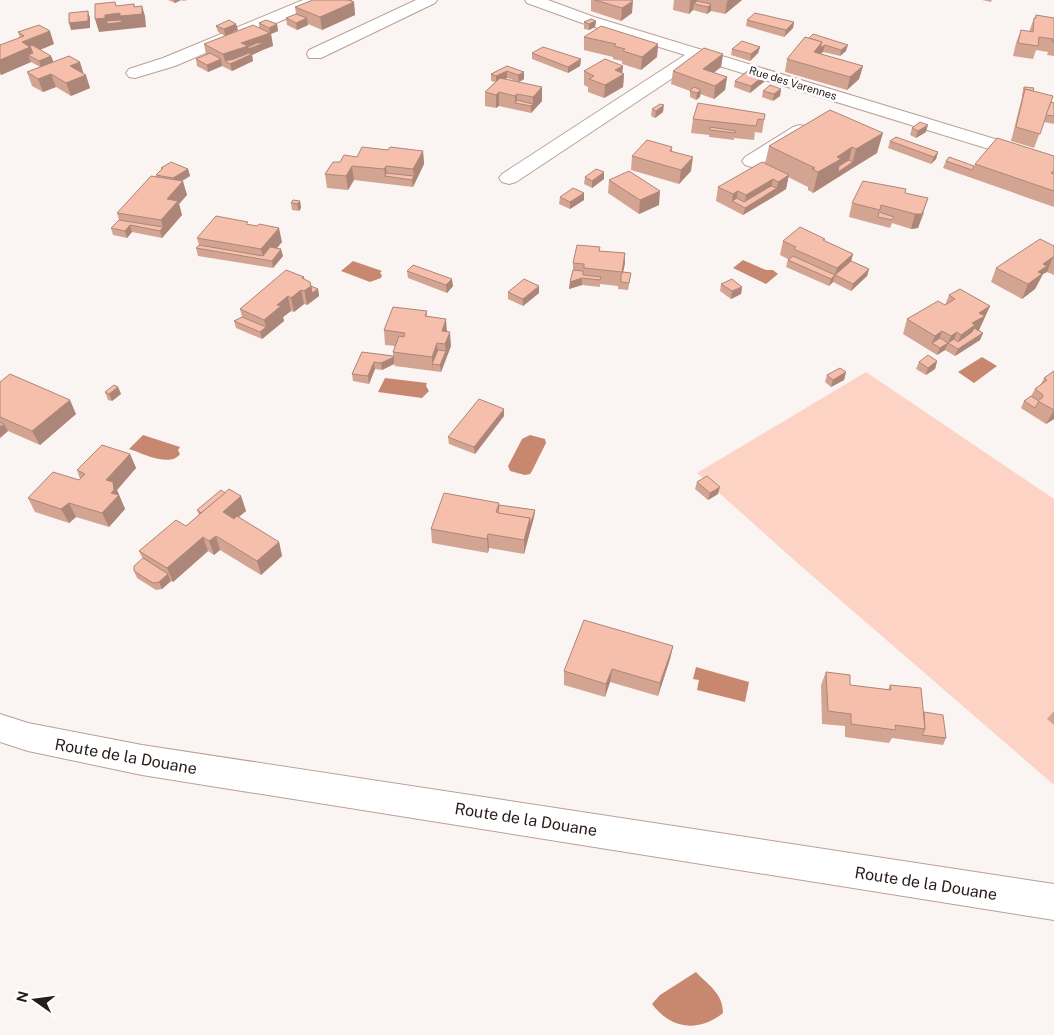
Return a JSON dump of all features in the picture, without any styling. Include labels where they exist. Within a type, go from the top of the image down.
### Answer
[{"type":"street","points":[[135,73],[169,62],[317,0]]},
{"type":"street","points":[[315,54],[430,0]]},
{"type":"street","name":"Rue des Varennes","points":[[533,0],[564,12],[698,54],[1054,163]]},
{"type":"street","points":[[564,12],[584,0]]},
{"type":"street","points":[[509,178],[698,54]]},
{"type":"street","points":[[834,110],[850,100]]},
{"type":"street","points":[[752,161],[817,120]]},
{"type":"street","name":"Route de la Douane","points":[[0,728],[28,737],[142,760],[1054,902]]},
{"type":"shaded area","points":[[743,260],[766,270],[773,270],[778,274],[766,284],[733,268]]},
{"type":"shaded area","points":[[353,261],[382,271],[380,273],[382,275],[381,278],[370,282],[341,271]]},
{"type":"shaded area","points":[[982,357],[997,366],[974,383],[958,372]]},
{"type":"shaded area","points":[[866,372],[1054,499],[1054,785],[794,560],[697,473]]},
{"type":"shaded area","points":[[385,378],[427,383],[426,386],[429,391],[422,398],[378,392]]},
{"type":"shaded area","points":[[143,435],[180,447],[178,450],[180,454],[170,460],[163,460],[129,449]]},
{"type":"shaded area","points":[[530,435],[545,439],[546,443],[532,471],[530,474],[525,475],[510,471],[508,466],[522,439]]},
{"type":"shaded area","points":[[696,667],[749,682],[745,702],[697,690],[699,680],[693,679]]},
{"type":"shaded area","points":[[696,972],[718,995],[723,1013],[704,1024],[695,1026],[676,1023],[659,1012],[652,1004],[660,995]]},
{"type":"building","points":[[313,0],[348,0],[354,2],[320,17],[295,7]]},
{"type":"building","points":[[595,0],[631,0],[633,1],[622,8]]},
{"type":"building","points":[[697,1],[711,4],[708,7],[694,4]]},
{"type":"building","points":[[115,2],[116,6],[134,4],[134,7],[142,6],[142,14],[120,16],[120,13],[105,15],[105,18],[95,19],[95,4]]},
{"type":"building","points":[[88,11],[88,21],[69,23],[69,13]]},
{"type":"building","points":[[755,13],[794,22],[786,30],[747,20]]},
{"type":"building","points":[[296,14],[307,18],[296,23],[286,18]]},
{"type":"building","points":[[1036,15],[1054,18],[1054,42],[1052,42],[1053,39],[1039,37],[1038,46],[1018,43],[1021,30],[1033,32]]},
{"type":"building","points":[[591,19],[596,21],[589,24],[584,22]]},
{"type":"building","points":[[121,20],[122,22],[107,24],[107,21]]},
{"type":"building","points":[[229,20],[236,24],[224,29],[216,26]]},
{"type":"building","points":[[266,20],[277,24],[269,28],[259,23]]},
{"type":"building","points":[[39,25],[50,31],[22,42],[30,47],[0,60],[0,45],[24,36],[18,32]]},
{"type":"building","points":[[253,25],[270,33],[241,43],[248,46],[223,54],[204,44]]},
{"type":"building","points":[[601,26],[658,44],[642,57],[623,51],[625,49],[614,46],[616,44],[584,37]]},
{"type":"building","points":[[813,34],[848,45],[841,50],[825,45],[820,48],[822,42],[809,38]]},
{"type":"building","points":[[805,37],[822,42],[814,52],[863,66],[850,77],[787,59]]},
{"type":"building","points":[[742,41],[760,47],[751,54],[732,49]]},
{"type":"building","points":[[257,43],[264,43],[248,49],[248,47]]},
{"type":"building","points":[[32,45],[51,56],[39,61],[28,55],[33,53],[30,46]]},
{"type":"building","points":[[543,47],[581,59],[568,67],[532,53]]},
{"type":"building","points":[[704,48],[723,54],[703,69],[727,77],[715,86],[673,71]]},
{"type":"building","points":[[210,53],[221,59],[207,65],[196,59]]},
{"type":"building","points":[[249,53],[252,54],[230,64],[225,61],[234,59]]},
{"type":"building","points":[[69,56],[80,62],[70,66],[86,75],[66,83],[51,74],[38,79],[27,72]]},
{"type":"building","points":[[605,59],[623,66],[615,70],[624,74],[605,85],[589,79],[594,76],[584,71]]},
{"type":"building","points":[[507,66],[524,72],[518,75],[507,71],[496,76],[491,74]]},
{"type":"building","points":[[750,69],[766,74],[751,86],[735,81]]},
{"type":"building","points":[[500,78],[542,87],[533,97],[517,94],[515,96],[499,92],[496,95],[485,92]]},
{"type":"building","points":[[770,85],[781,89],[774,94],[763,91]]},
{"type":"building","points":[[694,87],[701,90],[697,93],[690,91]]},
{"type":"building","points":[[1024,87],[1034,88],[1033,91],[1024,90]]},
{"type":"building","points":[[1025,89],[1053,96],[1040,134],[1016,127]]},
{"type":"building","points":[[517,100],[533,104],[531,106],[515,103]]},
{"type":"building","points":[[1051,102],[1054,103],[1054,116],[1046,115]]},
{"type":"building","points":[[698,103],[765,114],[764,120],[758,119],[756,126],[693,119]]},
{"type":"building","points":[[660,104],[664,105],[656,111],[652,109]]},
{"type":"building","points":[[830,110],[883,133],[856,149],[852,147],[837,157],[841,159],[818,172],[812,169],[815,168],[769,146]]},
{"type":"building","points":[[920,122],[928,125],[918,131],[912,128]]},
{"type":"building","points":[[710,127],[736,131],[735,133],[710,130]]},
{"type":"building","points":[[896,137],[938,152],[934,157],[890,141]]},
{"type":"building","points":[[997,138],[1054,156],[1054,170],[1051,173],[1054,174],[1054,191],[975,164]]},
{"type":"building","points":[[647,140],[672,147],[670,151],[693,157],[681,170],[632,156]]},
{"type":"building","points":[[362,147],[388,150],[390,147],[423,151],[413,169],[386,166],[384,169],[352,166],[346,176],[325,174],[333,162],[340,162],[344,155],[357,157]]},
{"type":"building","points":[[949,157],[974,166],[972,170],[946,161]]},
{"type":"building","points":[[849,160],[853,162],[838,172],[839,166]]},
{"type":"building","points":[[171,162],[188,169],[173,178],[156,175],[163,168],[161,168]]},
{"type":"building","points":[[762,162],[789,175],[778,182],[773,179],[746,195],[738,191],[733,194],[718,187]]},
{"type":"building","points":[[596,169],[604,172],[592,181],[585,177]]},
{"type":"building","points":[[629,171],[660,191],[640,200],[609,180]]},
{"type":"building","points":[[386,173],[414,176],[412,180],[385,176]]},
{"type":"building","points":[[151,176],[183,181],[167,199],[178,201],[161,220],[117,213]]},
{"type":"building","points":[[863,181],[906,189],[905,193],[928,198],[922,214],[915,214],[881,205],[880,210],[852,203]]},
{"type":"building","points":[[771,186],[777,188],[745,208],[732,201],[737,198],[744,202]]},
{"type":"building","points":[[573,188],[584,193],[570,202],[560,197]]},
{"type":"building","points":[[293,200],[300,201],[297,204],[291,203]]},
{"type":"building","points":[[879,212],[894,217],[892,220],[878,217]]},
{"type":"building","points":[[216,216],[248,222],[246,224],[257,226],[259,224],[279,228],[261,249],[197,238]]},
{"type":"building","points":[[119,220],[163,227],[160,231],[130,225],[125,231],[111,228]]},
{"type":"building","points":[[800,227],[853,254],[837,268],[794,249],[796,247],[783,241]]},
{"type":"building","points":[[1040,239],[1054,246],[1054,258],[1043,264],[1047,266],[1038,272],[1042,274],[1028,284],[996,268]]},
{"type":"building","points":[[199,245],[263,256],[270,247],[281,249],[272,261],[196,248]]},
{"type":"building","points":[[577,245],[600,247],[599,251],[625,253],[622,272],[584,268],[584,264],[573,263]]},
{"type":"building","points":[[793,256],[835,275],[831,279],[788,260]]},
{"type":"building","points":[[851,261],[869,269],[853,284],[835,275]]},
{"type":"building","points":[[413,265],[452,279],[446,285],[407,271]]},
{"type":"building","points":[[286,270],[304,277],[302,278],[310,282],[311,286],[304,291],[301,290],[291,298],[288,296],[277,305],[281,306],[264,320],[240,309]]},
{"type":"building","points":[[573,270],[583,271],[583,275],[601,277],[600,280],[582,278],[570,282]]},
{"type":"building","points":[[623,272],[631,273],[629,283],[621,282]]},
{"type":"building","points":[[524,279],[539,286],[523,299],[508,292]]},
{"type":"building","points":[[732,279],[742,287],[732,291],[721,284]]},
{"type":"building","points":[[311,286],[318,289],[312,293]]},
{"type":"building","points":[[960,289],[990,306],[979,313],[985,316],[972,323],[975,325],[961,335],[957,332],[951,336],[942,331],[935,336],[907,319],[938,301],[945,305],[955,299],[949,295]]},
{"type":"building","points":[[393,307],[427,311],[425,316],[446,319],[442,331],[450,332],[445,344],[437,343],[432,357],[393,352],[399,336],[404,337],[405,333],[384,330]]},
{"type":"building","points":[[242,317],[266,327],[260,332],[234,321]]},
{"type":"building","points":[[974,328],[983,333],[958,349],[948,343],[954,339],[958,342],[972,332]]},
{"type":"building","points":[[940,338],[948,343],[940,348],[932,343]]},
{"type":"building","points":[[438,350],[446,351],[440,365],[432,364]]},
{"type":"building","points":[[362,352],[394,357],[381,363],[374,362],[368,376],[352,374]]},
{"type":"building","points":[[928,355],[937,361],[928,368],[919,362]]},
{"type":"building","points":[[840,368],[846,372],[833,380],[827,375]]},
{"type":"building","points":[[1054,371],[1054,410],[1038,401],[1043,397],[1035,389],[1047,380],[1044,378]]},
{"type":"building","points":[[10,374],[70,400],[32,431],[0,417],[0,382]]},
{"type":"building","points":[[114,385],[118,387],[109,394],[105,392]]},
{"type":"building","points":[[1031,396],[1039,401],[1035,408],[1024,401]]},
{"type":"building","points":[[479,399],[504,409],[474,447],[448,437]]},
{"type":"building","points":[[102,445],[130,454],[106,480],[113,482],[114,490],[111,493],[119,495],[102,513],[69,503],[61,509],[28,498],[53,472],[79,480],[85,474],[77,470]]},
{"type":"building","points":[[707,476],[720,487],[710,493],[697,482]]},
{"type":"building","points":[[229,489],[241,496],[223,512],[234,519],[237,516],[279,542],[257,561],[216,536],[209,541],[203,537],[167,568],[139,551],[176,520],[186,526]]},
{"type":"building","points":[[221,490],[225,493],[201,513],[197,510]]},
{"type":"building","points":[[444,493],[499,503],[496,512],[530,518],[524,540],[488,534],[487,539],[431,529]]},
{"type":"building","points":[[499,505],[535,510],[530,525],[530,518],[498,513]]},
{"type":"building","points":[[143,558],[168,574],[159,582],[153,583],[134,571],[134,566]]},
{"type":"building","points":[[584,620],[673,646],[660,683],[612,669],[606,684],[564,671]]},
{"type":"building","points":[[826,672],[850,675],[850,685],[891,690],[890,685],[921,688],[925,729],[895,725],[896,730],[851,724],[851,714],[828,711]]},
{"type":"building","points":[[924,712],[943,715],[946,738],[922,735],[925,729]]}]
